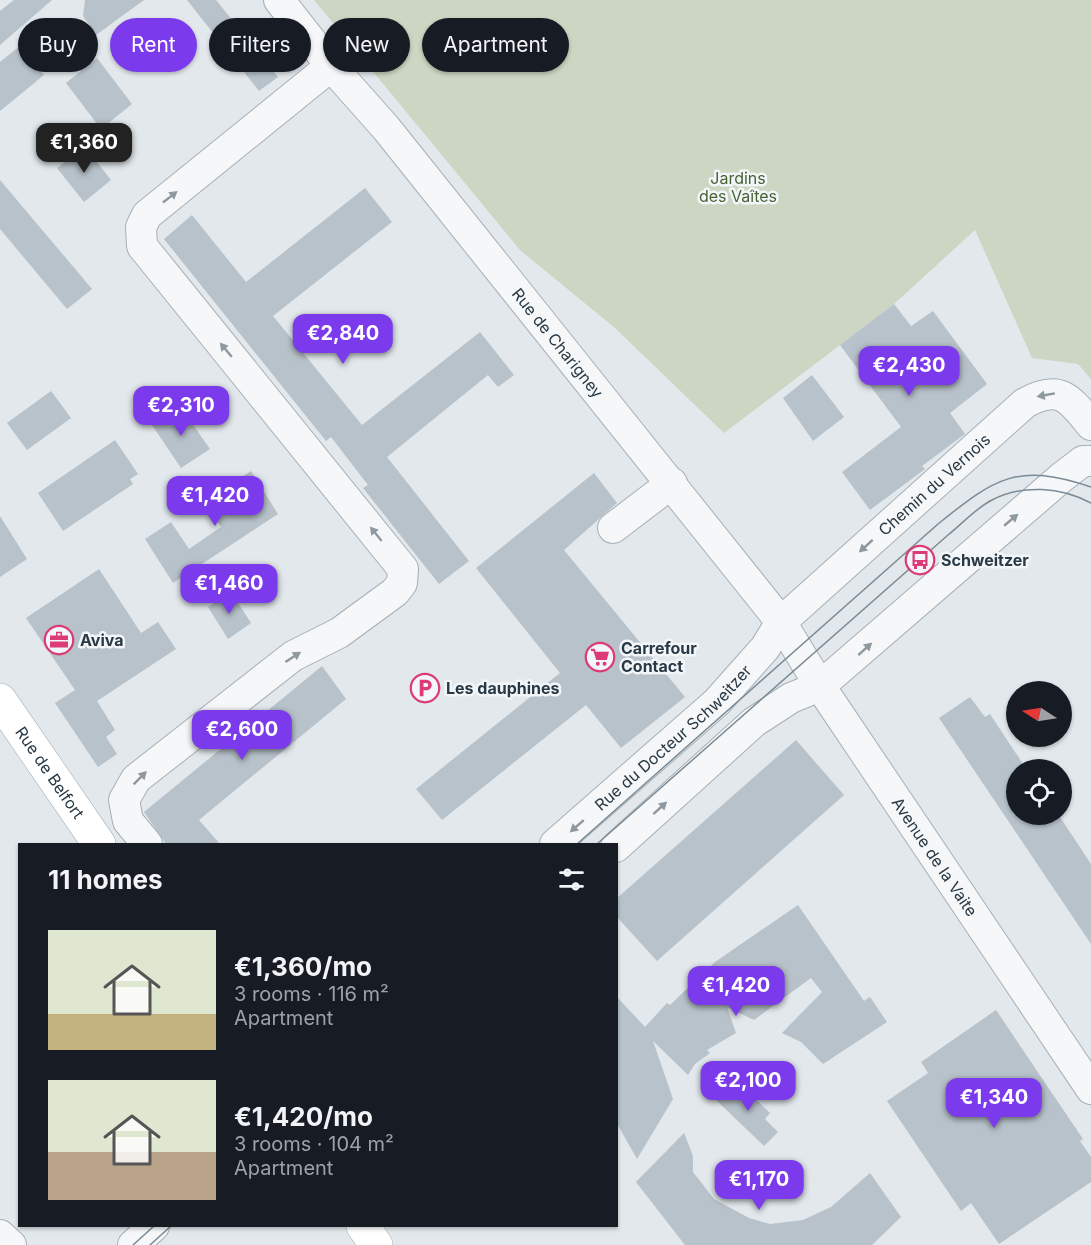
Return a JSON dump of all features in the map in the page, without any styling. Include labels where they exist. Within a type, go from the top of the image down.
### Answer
[{"type":"main road","name":"Rue de Belfort","points":[[0,700],[98,843]]},
{"type":"main road","points":[[364,1227],[376,1245]]},
{"type":"street","name":"Rue de Charigney","points":[[279,0],[323,56]]},
{"type":"street","points":[[146,843],[128,821],[124,800],[136,779],[293,656],[339,633],[395,592],[402,583],[403,569],[142,246],[141,227],[147,215],[324,72]]},
{"type":"street","name":"Rue de Charigney","points":[[336,72],[386,128],[504,279],[672,483],[781,622]]},
{"type":"street","name":"Chemin du Vernois","points":[[781,622],[1025,403],[1041,394],[1055,393],[1072,401],[1091,425]]},
{"type":"street","points":[[618,845],[754,723],[790,698],[820,686],[1062,477],[1083,461],[1091,461]]},
{"type":"street","points":[[613,528],[672,483]]},
{"type":"street","name":"Avenue de la Vaite","points":[[781,622],[820,686],[1091,1089]]},
{"type":"street","name":"Rue du Docteur Schweitzer","points":[[556,843],[717,702],[765,648],[781,622]]},
{"type":"street","points":[[133,1245],[153,1227]]},
{"type":"street","points":[[0,1235],[11,1245]]},
{"type":"green space","name":"Jardins des Vaîtes","points":[[314,0],[1091,0],[1091,379],[1078,364],[1032,358],[975,230],[894,304],[724,433],[615,328],[520,250],[373,72],[410,72],[410,18],[329,18]]},
{"type":"building","points":[[14,0],[52,0],[31,18],[18,18],[18,29],[0,45],[0,11]]},
{"type":"building","points":[[85,0],[144,0],[119,18],[110,18],[110,25],[98,34],[98,18],[84,18]]},
{"type":"building","points":[[187,0],[216,0],[230,18],[209,18],[209,28]]},
{"type":"building","points":[[18,48],[18,72],[42,72],[44,75],[0,111],[0,62]]},
{"type":"building","points":[[98,59],[132,104],[101,129],[66,83],[80,72],[98,72]]},
{"type":"building","points":[[244,72],[274,72],[278,77],[259,91]]},
{"type":"building","points":[[85,147],[111,180],[84,202],[57,168]]},
{"type":"building","points":[[0,180],[92,289],[67,309],[0,229]]},
{"type":"building","points":[[365,188],[392,222],[273,316],[362,425],[480,332],[514,375],[498,387],[488,375],[387,457],[469,561],[439,584],[363,488],[368,485],[331,437],[326,441],[164,239],[192,215],[246,282]]},
{"type":"building","points":[[894,304],[911,326],[933,311],[987,384],[950,413],[965,434],[922,466],[925,469],[870,510],[842,472],[901,427],[840,345]]},
{"type":"building","points":[[812,375],[844,417],[813,441],[783,398]]},
{"type":"building","points":[[51,391],[71,418],[27,450],[7,423]]},
{"type":"building","points":[[180,406],[210,449],[181,468],[152,425]]},
{"type":"building","points":[[115,440],[138,474],[130,479],[133,484],[63,531],[38,493]]},
{"type":"building","points":[[251,471],[278,514],[173,583],[145,539],[171,522],[189,549],[221,527],[204,502]]},
{"type":"building","points":[[594,473],[617,503],[564,550],[685,697],[621,748],[586,705],[442,820],[416,789],[560,673],[476,568]]},
{"type":"building","points":[[0,516],[27,559],[0,577]]},
{"type":"building","points":[[99,569],[141,633],[158,622],[176,649],[97,701],[115,730],[106,737],[117,754],[98,767],[55,703],[75,690],[26,618]]},
{"type":"building","points":[[231,592],[251,623],[228,639],[208,607]]},
{"type":"building","points":[[322,666],[346,699],[199,820],[219,843],[165,843],[144,812]]},
{"type":"building","points":[[970,697],[985,717],[990,714],[1006,738],[1006,747],[1012,747],[1020,759],[1006,759],[1006,818],[939,718]]},
{"type":"building","points":[[796,740],[844,795],[657,961],[618,918],[618,897]]},
{"type":"building","points":[[1011,825],[1065,825],[1091,864],[1091,944]]},
{"type":"building","points":[[798,905],[864,1001],[870,997],[887,1022],[823,1064],[801,1042],[782,1033],[822,992],[811,978],[754,1020],[727,1007],[736,1033],[707,1050],[710,1053],[695,1064],[688,1075],[653,1041],[673,1099],[637,1159],[618,1126],[618,998],[645,1027],[667,1003],[670,1005],[715,962]]},
{"type":"building","points":[[996,1010],[1083,1139],[1080,1141],[1091,1157],[1091,1182],[999,1244],[971,1203],[961,1211],[887,1101],[928,1073],[921,1062]]},
{"type":"building","points":[[736,1080],[770,1113],[765,1119],[778,1132],[764,1146],[716,1100]]},
{"type":"building","points":[[684,1133],[693,1156],[693,1172],[714,1199],[749,1218],[770,1224],[803,1220],[831,1207],[870,1173],[901,1217],[872,1245],[685,1245],[636,1182]]},
{"type":"tram line","points":[[578,843],[938,524],[976,495],[992,485],[1025,476],[1044,476],[1091,487]]},
{"type":"tram line","points":[[598,843],[980,507],[1004,495],[1029,490],[1055,491],[1091,503]]},
{"type":"tram line","points":[[133,1245],[153,1227]]},
{"type":"tram line","points":[[150,1245],[170,1227]]},
{"type":"place","name":"Schweitzer","points":[[920,560]]},
{"type":"place","name":"Aviva","points":[[59,640]]},
{"type":"place","name":"Carrefour Contact","points":[[600,657]]},
{"type":"place","name":"Les dauphines","points":[[425,688]]}]
